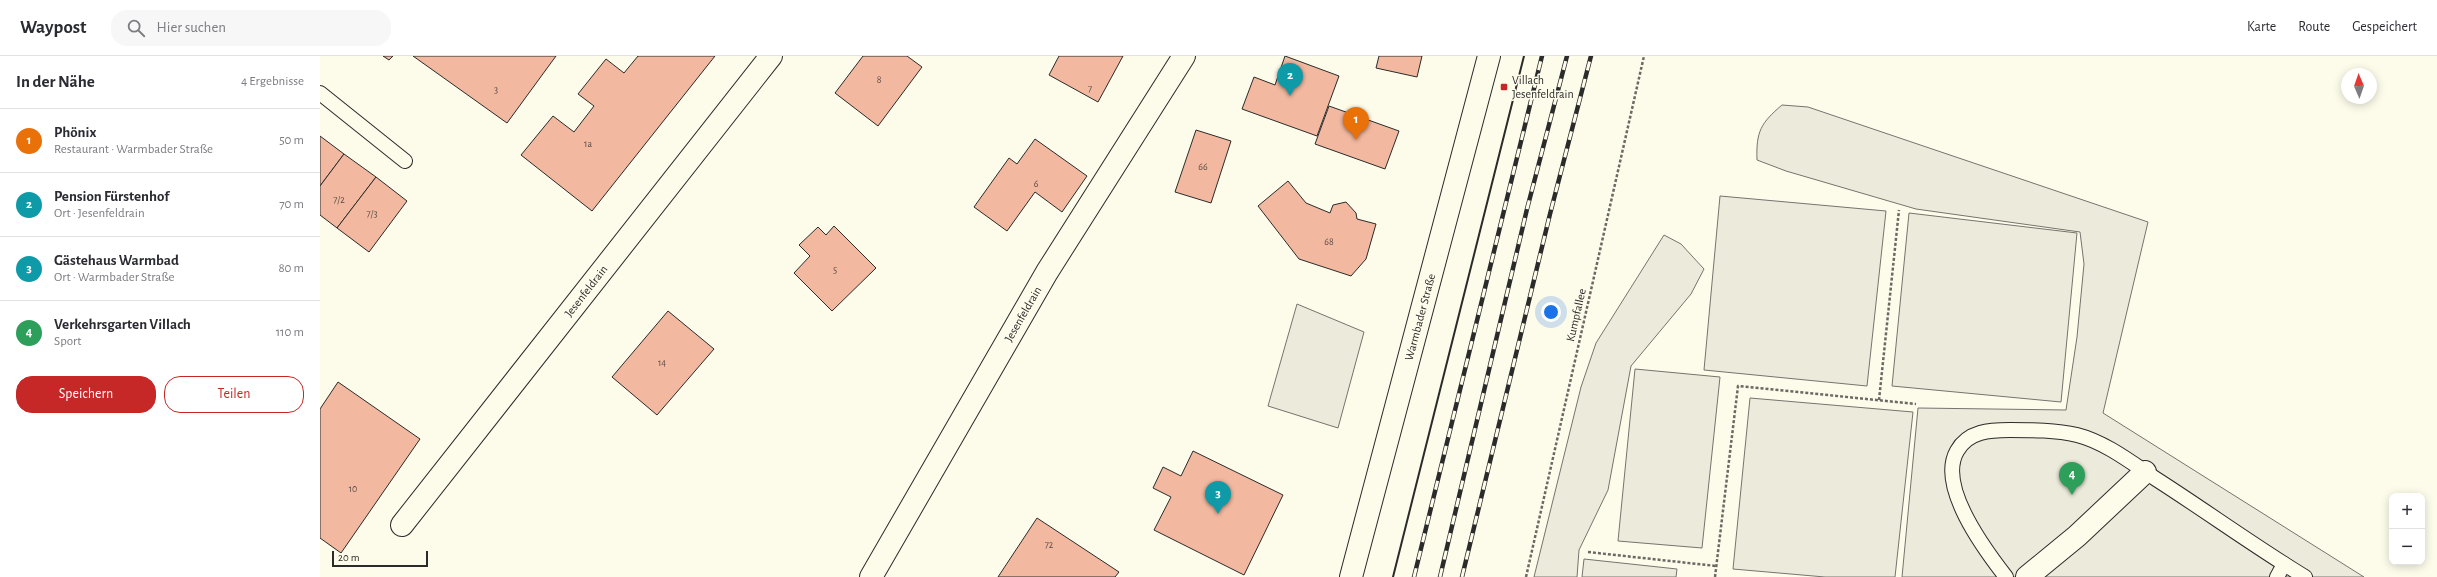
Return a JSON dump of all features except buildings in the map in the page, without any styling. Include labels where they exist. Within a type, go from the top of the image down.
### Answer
[{"type":"street","name":"Jesenfeldrain","points":[[402,525],[771,56]]},
{"type":"street","name":"Jesenfeldrain","points":[[871,577],[1047,272],[1184,56]]},
{"type":"street","name":"Warmbader Straße","points":[[1351,577],[1489,56]]},
{"type":"street","points":[[2027,577],[2077,536],[2145,472]]},
{"type":"lane","points":[[320,93],[406,161]]},
{"type":"lane","points":[[2006,577],[1979,541],[1956,494],[1952,459],[1960,445],[1972,435],[1993,430],[2036,430],[2076,435],[2093,441],[2145,472],[2305,577]]},
{"type":"lane","points":[[2277,577],[2284,564]]},
{"type":"path","name":"Kumpfallee","points":[[1526,577],[1644,56]]},
{"type":"path","points":[[1879,400],[1899,210]]},
{"type":"path","points":[[1715,577],[1738,386],[1916,404]]},
{"type":"path","points":[[1588,552],[1716,566]]},
{"type":"shaded area","points":[[1782,105],[1808,107],[2148,222],[2103,413],[2364,577],[1902,577],[1918,408],[2066,410],[2077,337],[2084,264],[2080,232],[1916,209],[1786,171],[1757,160],[1758,142],[1761,128],[1769,117]]},
{"type":"shaded area","points":[[1720,196],[1886,211],[1867,386],[1704,370]]},
{"type":"shaded area","points":[[1909,213],[2077,233],[2061,402],[1892,386]]},
{"type":"shaded area","points":[[1664,235],[1681,244],[1704,269],[1691,294],[1631,366],[1608,490],[1579,550],[1577,577],[1534,577],[1581,387],[1596,343]]},
{"type":"shaded area","points":[[1297,304],[1364,332],[1338,428],[1268,406]]},
{"type":"shaded area","points":[[1635,369],[1720,377],[1702,548],[1618,541]]},
{"type":"shaded area","points":[[1750,398],[1913,412],[1895,577],[1825,577],[1733,569]]},
{"type":"shaded area","points":[[1584,559],[1677,569],[1676,577],[1582,577]]},
{"type":"railway","points":[[1414,577],[1542,56]]},
{"type":"railway","points":[[1440,577],[1527,209],[1567,56]]},
{"type":"railway","points":[[1462,577],[1550,214],[1591,56]]},
{"type":"wall","points":[[1393,577],[1524,56]]},
{"type":"place","name":"Villach Jesenfeldrain","points":[[1504,87]]},
{"type":"place","name":"Pension Fürstenhof","points":[[1290,96]]},
{"type":"place","name":"Phönix","points":[[1356,140]]},
{"type":"place","name":"Verkehrsgarten Villach","points":[[2072,495]]},
{"type":"place","name":"Gästehaus Warmbad","points":[[1218,514]]}]
